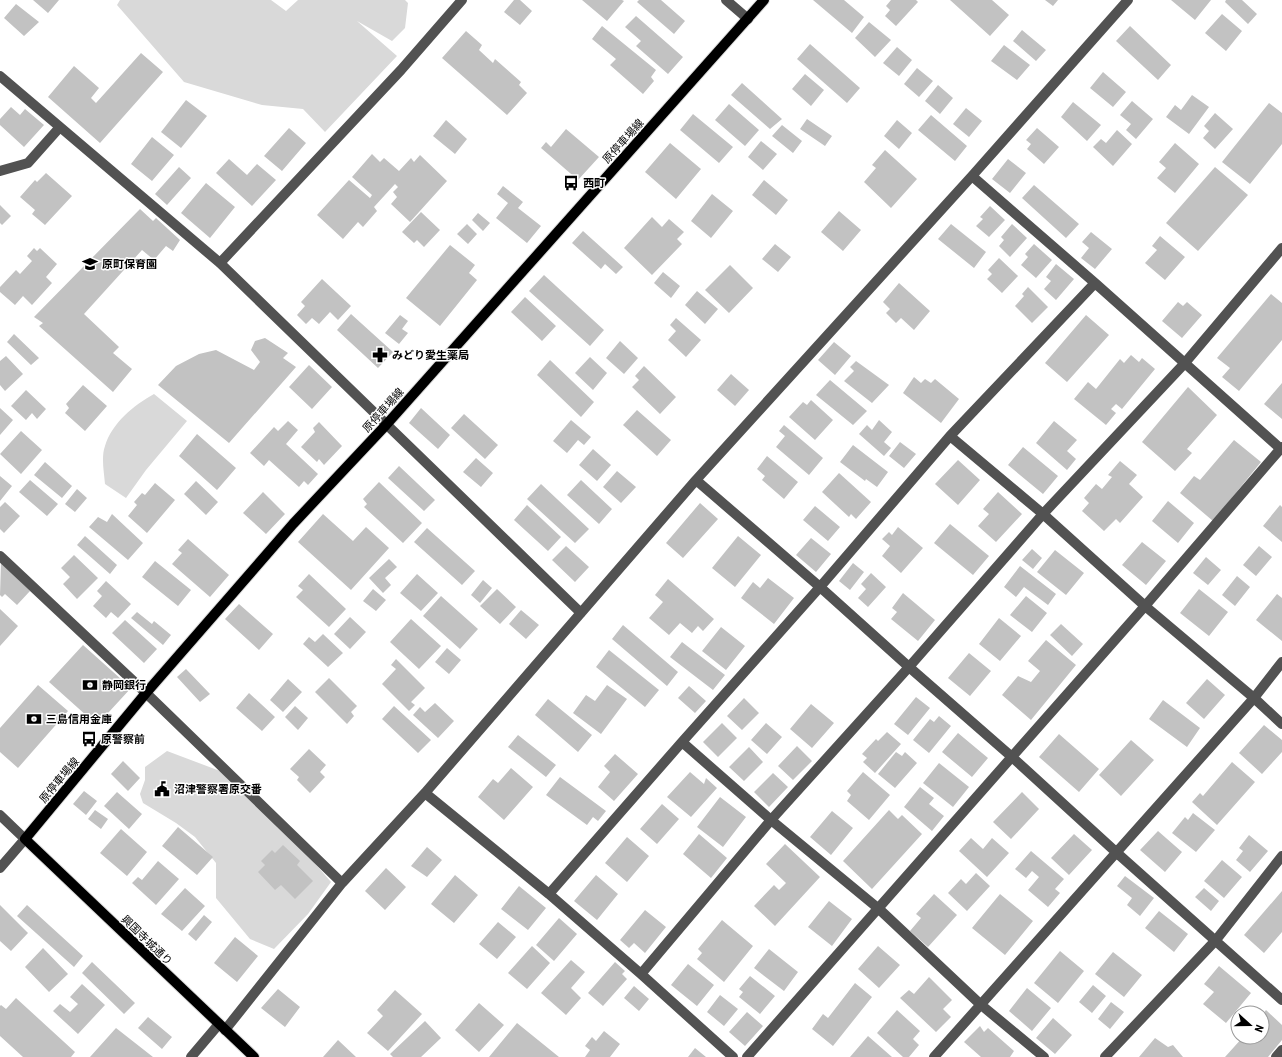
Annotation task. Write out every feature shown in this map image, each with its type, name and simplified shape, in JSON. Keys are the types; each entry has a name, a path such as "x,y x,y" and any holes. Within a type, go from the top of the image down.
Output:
{"main road":[{"name":"原停車場線","path":"25,840 146,693 293,524 386,425 764,0"},
{"name":"興国寺城通り","path":"25,840 254,1057"}],"street":[{"path":"220,263 401,70 462,0"},
{"path":"726,0 748,19"},
{"path":"191,1057 222,1027 342,883 425,793 696,480 972,176 1128,0"},
{"path":"0,76 220,263 581,613"},
{"path":"0,171 28,163 60,127"},
{"path":"748,1057 1145,606 1281,449 972,176"},
{"path":"641,974 771,820 909,667 1043,514 1184,364 1282,248"},
{"path":"549,894 820,587 950,436 1095,284"},
{"path":"950,436 1043,514 1145,606 1254,698 1282,724"},
{"path":"696,480 1012,756 1117,853 1282,1000"},
{"path":"0,556 146,693 342,883"},
{"path":"934,1057 1254,698 1282,662"},
{"path":"682,742 771,820 879,909 980,1004 1044,1057"},
{"path":"425,793 549,894 733,1057"},
{"path":"0,815 25,840 0,868"},
{"path":"1105,1057 1216,940 1282,856"},
{"path":"1276,1057 1282,1050"}],"shaded area":[{"path":"120,0 271,0 286,11 298,0 405,0 408,3 405,28 392,41 357,21 397,56 325,132 303,109 262,105 184,82 117,5"},
{"path":"154,394 187,421 146,470 126,498 105,484 103,455 105,446 118,422 132,409"},
{"path":"167,751 220,771 287,831 331,882 308,914 274,949 250,939 216,898 216,863 195,837 176,823 143,803 140,794 145,780 145,767"}],"building":[{"path":"33,0 59,0 48,13"},
{"path":"514,0 520,0 532,11 520,25 504,12"},
{"path":"582,0 622,0 624,1 607,21"},
{"path":"639,0 661,0 685,21 674,34 637,2"},
{"path":"813,0 844,0 864,17 852,33"},
{"path":"891,0 916,0 918,2 896,26 885,16 890,10 886,6"},
{"path":"950,0 992,0 1009,15 990,36"},
{"path":"1045,0 1058,0 1053,6"},
{"path":"1171,0 1211,0 1195,20"},
{"path":"1226,0 1242,0 1257,14 1248,24 1225,2"},
{"path":"16,4 39,22 24,36 4,18"},
{"path":"1222,14 1242,31 1226,51 1205,33"},
{"path":"636,16 683,57 668,74 636,46 641,41 625,27"},
{"path":"869,22 891,40 875,57 855,38"},
{"path":"602,26 656,70 651,77 654,81 643,94 610,65 616,59 592,39"},
{"path":"1130,26 1171,65 1158,80 1116,41"},
{"path":"1022,30 1046,50 1036,61 1013,41"},
{"path":"466,31 482,45 479,50 493,63 495,59 521,82 519,85 527,93 507,115 442,58"},
{"path":"810,44 860,88 847,103 797,59"},
{"path":"1004,45 1030,65 1017,80 991,61"},
{"path":"897,47 912,60 899,76 883,63"},
{"path":"141,53 163,72 100,143 48,97 74,66 99,88 91,98 96,103"},
{"path":"917,68 933,81 919,97 904,84"},
{"path":"1103,72 1126,92 1113,107 1090,88"},
{"path":"805,74 824,90 811,106 792,89"},
{"path":"742,83 782,119 770,129 731,95"},
{"path":"938,85 953,98 940,114 925,101"},
{"path":"1192,95 1209,107 1189,134 1166,117 1175,105 1181,110"},
{"path":"186,100 207,116 181,148 161,132"},
{"path":"1132,101 1153,119 1136,139 1126,130 1131,124 1120,115"},
{"path":"1073,102 1101,125 1087,141 1061,117"},
{"path":"1269,103 1282,113 1282,144 1250,184 1222,162"},
{"path":"729,104 759,130 745,146 715,120"},
{"path":"11,107 20,115 25,109 44,125 24,147 0,125 0,119"},
{"path":"966,108 982,121 969,137 953,124"},
{"path":"1215,113 1233,129 1215,149 1203,138 1209,131 1204,126"},
{"path":"693,114 733,147 719,163 680,130"},
{"path":"931,115 967,146 955,161 918,130"},
{"path":"807,119 832,136 825,146 800,129"},
{"path":"446,120 467,139 455,154 433,136"},
{"path":"897,120 912,133 899,149 884,136"},
{"path":"782,125 802,141 793,153 772,136"},
{"path":"289,128 306,143 282,171 264,156"},
{"path":"1037,128 1059,147 1044,164 1027,149 1031,144 1026,140"},
{"path":"566,129 599,157 578,180 541,148 546,142 551,147"},
{"path":"1117,130 1132,144 1113,166 1093,147 1101,139 1106,143"},
{"path":"152,137 174,155 152,181 131,164"},
{"path":"761,141 777,154 763,170 748,157"},
{"path":"670,143 701,169 676,199 645,172"},
{"path":"1175,143 1199,164 1175,193 1157,178 1166,168 1159,162"},
{"path":"885,150 917,179 891,208 864,182 876,168 872,165"},
{"path":"372,154 380,162 384,158 399,171 411,158 414,162 420,155 447,181 410,222 391,204 397,197 393,192 398,187 395,184 374,207 377,211 363,227 358,222 343,239 317,215 349,180 370,198 372,195 352,177"},
{"path":"229,159 247,175 257,164 276,180 252,206 216,173"},
{"path":"1008,159 1026,173 1010,193 992,179"},
{"path":"179,167 191,178 167,205 155,194"},
{"path":"1215,167 1248,195 1198,251 1166,223"},
{"path":"46,173 72,196 45,225 32,214 35,210 20,197 35,180 37,182"},
{"path":"764,180 788,200 776,215 752,195"},
{"path":"206,183 235,207 210,238 181,213"},
{"path":"1034,185 1079,224 1066,238 1022,198"},
{"path":"503,186 523,202 518,208 541,226 527,243 496,218 508,203 497,194"},
{"path":"712,194 733,211 711,238 691,221"},
{"path":"0,205 11,216 2,225 0,223"},
{"path":"990,206 1005,220 989,237 976,226 983,219 980,217"},
{"path":"140,209 153,221 156,218 180,240 173,251 166,246 154,260 142,250 84,314 119,347 113,353 132,369 113,392 39,326 43,323 34,317"},
{"path":"839,211 861,230 843,251 821,232"},
{"path":"421,212 440,230 424,247 417,240 414,243 402,232"},
{"path":"478,213 490,223 483,231 472,220"},
{"path":"652,217 662,227 669,219 684,232 677,239 682,244 652,275 624,248"},
{"path":"467,224 477,234 468,244 457,234"},
{"path":"951,224 986,252 974,268 938,239"},
{"path":"1012,224 1027,238 1010,257 999,246 1004,240 1001,237"},
{"path":"583,231 623,267 616,274 605,264 601,269 572,243"},
{"path":"1091,232 1112,249 1095,269 1081,258 1089,248 1082,242"},
{"path":"1160,236 1185,257 1165,280 1145,263 1157,250 1152,246"},
{"path":"775,244 791,257 778,272 762,259"},
{"path":"1034,244 1052,260 1036,278 1021,265 1028,257 1025,254"},
{"path":"450,245 475,265 469,273 477,280 440,326 406,298"},
{"path":"34,248 37,251 40,248 57,264 46,277 52,283 32,305 23,296 15,305 0,292 0,287 16,270 20,274 32,261 27,256"},
{"path":"999,258 1018,276 1002,293 987,279 992,274 988,270"},
{"path":"1056,264 1074,279 1056,300 1044,289 1051,281 1046,277"},
{"path":"730,265 753,288 729,313 705,290"},
{"path":"663,272 680,286 671,298 654,283"},
{"path":"544,275 604,330 590,346 529,291"},
{"path":"322,279 351,306 338,320 330,312 319,324 312,318 306,324 297,315 305,306 301,302"},
{"path":"899,283 930,311 914,330 901,318 896,323 886,313 890,309 883,302"},
{"path":"1028,287 1048,307 1032,323 1015,306 1024,296 1022,294"},
{"path":"697,291 718,309 705,324 685,305"},
{"path":"1271,294 1282,303 1282,340 1239,391 1222,377 1230,368 1217,358"},
{"path":"525,297 556,326 542,341 511,312"},
{"path":"1178,302 1183,306 1187,302 1202,315 1182,338 1162,321"},
{"path":"351,314 393,352 378,368 337,330"},
{"path":"400,315 408,321 402,329 408,333 399,344 385,333"},
{"path":"1086,315 1109,335 1067,382 1045,363"},
{"path":"676,318 701,340 686,357 668,340 676,331 670,325"},
{"path":"14,334 39,358 31,365 7,342"},
{"path":"265,338 288,353 283,358 296,367 229,443 158,385 176,366 199,354 216,350 254,370 260,362 251,350 255,341"},
{"path":"620,341 638,358 624,374 606,358"},
{"path":"834,342 851,356 835,375 818,360"},
{"path":"1131,355 1139,362 1142,358 1155,369 1122,409 1116,404 1111,409 1116,413 1106,425 1074,399 1088,382 1096,389 1120,359 1124,363"},
{"path":"6,356 23,374 5,391 0,385 0,361"},
{"path":"590,357 607,373 593,390 575,373"},
{"path":"550,360 594,402 581,417 537,375"},
{"path":"856,361 889,385 872,403 844,381 854,371 850,367"},
{"path":"309,365 332,387 312,409 289,387"},
{"path":"644,366 676,397 660,414 632,387 639,380 635,376"},
{"path":"731,374 749,390 735,406 717,390"},
{"path":"914,377 921,383 925,379 931,383 935,379 959,399 941,423 903,393"},
{"path":"830,380 867,411 853,425 816,395"},
{"path":"1282,383 1282,419 1264,404"},
{"path":"83,385 107,406 85,431 65,413 69,408 66,404"},
{"path":"1188,387 1217,415 1187,449 1192,453 1175,471 1142,442"},
{"path":"26,390 46,409 37,419 32,413 26,420 11,406"},
{"path":"811,400 833,420 815,440 789,417 803,402 807,405"},
{"path":"0,408 13,420 0,435"},
{"path":"421,408 450,435 438,449 409,423"},
{"path":"637,410 671,440 657,456 623,425"},
{"path":"464,414 498,445 485,459 451,428"},
{"path":"571,420 591,437 584,445 578,440 567,453 553,441"},
{"path":"879,420 892,432 884,442 891,448 884,456 859,434 867,425 872,430"},
{"path":"288,421 298,430 286,444 318,474 308,485 304,481 299,487 269,460 264,466 250,453 274,427 278,431"},
{"path":"1054,421 1077,440 1067,451 1076,459 1067,470 1036,443"},
{"path":"319,422 342,446 324,465 319,459 317,462 301,447 315,432 313,428"},
{"path":"784,425 823,458 809,475 776,447 785,436 779,431"},
{"path":"21,431 42,450 21,474 0,454"},
{"path":"197,434 236,468 217,490 179,456"},
{"path":"1234,440 1261,462 1213,521 1180,493 1194,476 1200,480"},
{"path":"900,442 916,454 904,468 889,456"},
{"path":"853,445 888,472 877,487 866,479 865,481 840,462"},
{"path":"1023,447 1058,476 1043,494 1008,465"},
{"path":"593,449 611,465 597,481 579,465"},
{"path":"767,456 798,482 784,499 762,480 765,476 757,469"},
{"path":"476,458 493,473 481,487 463,472"},
{"path":"958,460 980,480 958,505 935,484"},
{"path":"1120,461 1137,475 1129,484 1143,497 1120,523 1116,519 1104,531 1082,511 1089,503 1084,498 1096,484 1102,489 1112,477 1108,475"},
{"path":"45,462 72,486 62,498 34,475"},
{"path":"399,466 435,500 424,511 388,478"},
{"path":"617,471 636,487 621,503 603,487"},
{"path":"839,473 871,502 856,519 851,514 849,517 822,492"},
{"path":"0,476 12,486 0,501"},
{"path":"30,480 58,504 47,516 19,492"},
{"path":"581,480 612,509 599,524 567,495"},
{"path":"196,481 218,502 206,515 184,494"},
{"path":"379,482 422,523 403,543 364,507 367,504 363,499"},
{"path":"155,483 175,500 147,533 128,516 137,505 134,502 142,493 145,495"},
{"path":"541,484 589,529 575,543 527,499"},
{"path":"77,489 87,498 75,512 65,504"},
{"path":"263,492 285,514 266,534 243,513"},
{"path":"998,492 1022,514 996,542 978,526 989,514 983,509"},
{"path":"1168,501 1194,523 1178,543 1152,521"},
{"path":"5,502 20,516 4,533 0,529 0,507"},
{"path":"700,503 718,519 683,558 666,543"},
{"path":"527,505 561,537 548,551 514,520"},
{"path":"1280,505 1282,507 1282,542 1263,526"},
{"path":"815,506 840,527 828,541 803,520"},
{"path":"112,514 143,543 128,560 89,527 98,517 107,522"},
{"path":"323,514 353,541 366,527 389,548 351,590 298,542"},
{"path":"950,524 989,556 973,575 934,543"},
{"path":"898,527 923,548 901,573 882,556 890,546 882,539 889,532 892,535"},
{"path":"427,528 475,571 462,585 414,542"},
{"path":"85,536 117,565 110,574 77,545"},
{"path":"738,536 761,555 735,587 712,568"},
{"path":"811,538 831,554 816,572 796,555"},
{"path":"188,539 229,575 210,597 172,564 182,553 178,550"},
{"path":"1142,542 1166,561 1146,585 1122,565"},
{"path":"566,546 589,567 575,582 552,560"},
{"path":"1259,546 1272,557 1256,576 1243,565"},
{"path":"1032,549 1042,558 1033,569 1022,560"},
{"path":"1055,550 1084,573 1066,595 1037,572"},
{"path":"74,555 98,578 77,599 63,584 70,577 61,568"},
{"path":"1206,557 1221,570 1208,585 1193,573"},
{"path":"389,559 397,567 385,578 391,585 383,593 369,578"},
{"path":"155,561 191,590 178,606 142,577"},
{"path":"1,563 30,591 17,605 5,594 2,597 0,595"},
{"path":"853,563 864,572 850,590 839,581"},
{"path":"1020,566 1056,594 1048,605 1024,587 1016,597 1004,587"},
{"path":"871,573 886,587 868,607 858,598 866,589 861,584"},
{"path":"309,574 346,609 329,627 296,597 303,590 298,586"},
{"path":"417,574 438,593 421,611 400,593"},
{"path":"1237,576 1250,587 1235,606 1222,595"},
{"path":"768,578 794,598 774,624 741,598 753,582 760,588"},
{"path":"668,579 714,619 703,631 698,626 692,633 680,623 669,635 649,618 663,602 655,595"},
{"path":"483,580 492,588 480,603 471,595"},
{"path":"106,581 131,604 118,618 111,612 106,618 93,606 102,596 97,591"},
{"path":"373,589 386,600 376,611 363,601"},
{"path":"497,589 516,607 500,624 480,606"},
{"path":"1199,589 1228,612 1209,636 1180,613"},
{"path":"903,593 935,620 918,641 891,619 897,612 892,608"},
{"path":"1277,594 1282,598 1282,641 1256,620"},
{"path":"441,596 478,629 460,649 423,616"},
{"path":"1026,596 1047,613 1032,632 1010,615"},
{"path":"239,604 273,634 259,650 225,619"},
{"path":"0,609 18,626 0,646"},
{"path":"521,610 539,625 526,639 509,624"},
{"path":"137,612 152,624 154,621 171,635 163,645 131,618"},
{"path":"350,617 366,632 350,649 334,634"},
{"path":"999,618 1021,636 1000,661 979,644"},
{"path":"411,619 441,646 419,669 390,642"},
{"path":"125,620 157,649 144,663 112,633"},
{"path":"1061,624 1083,644 1072,656 1050,635"},
{"path":"623,625 678,672 667,686 612,639"},
{"path":"721,627 745,646 726,670 702,651"},
{"path":"323,634 343,653 328,667 303,644 309,637 315,642"},
{"path":"1046,640 1076,665 1031,720 1002,695 1018,676 1031,682 1040,671 1028,661"},
{"path":"682,642 725,675 713,690 670,657"},
{"name":"静岡銀行","path":"83,645 131,688 97,725 49,682"},
{"path":"447,648 461,660 449,674 435,662"},
{"path":"609,650 659,690 645,707 596,667"},
{"path":"969,653 991,671 970,696 948,678"},
{"path":"396,659 425,688 411,702 415,705 409,711 382,684 396,669 391,665"},
{"path":"186,669 210,694 200,702 177,677"},
{"path":"329,678 357,706 351,712 354,716 347,724 315,692"},
{"path":"288,679 302,692 283,712 270,700"},
{"path":"1207,679 1225,695 1204,719 1186,703"},
{"name":"三島信用金庫","path":"38,685 68,711 18,768 0,752 0,728"},
{"path":"607,685 627,699 601,734 573,713 586,695 595,701"},
{"path":"689,686 706,701 695,713 678,698"},
{"path":"249,693 275,717 262,731 236,708"},
{"path":"916,697 930,708 908,735 894,724"},
{"path":"744,698 759,713 742,730 727,716"},
{"path":"548,699 592,735 578,752 535,715"},
{"path":"1163,700 1200,728 1187,747 1149,719"},
{"path":"435,703 454,721 438,738 413,715 420,707 425,712"},
{"path":"811,704 834,723 812,748 790,729"},
{"path":"295,706 308,718 298,730 285,717"},
{"path":"394,706 431,740 418,753 382,719"},
{"path":"939,716 951,726 929,753 913,740 930,719 934,722"},
{"path":"722,723 737,738 718,757 703,742"},
{"path":"766,723 782,737 767,754 751,740"},
{"path":"1264,725 1282,740 1282,752 1262,774 1239,753"},
{"path":"887,732 901,744 875,773 863,762 867,758 862,754 876,739 878,741"},
{"path":"958,733 988,758 972,777 942,752"},
{"path":"1059,734 1099,769 1079,792 1039,757"},
{"path":"518,735 556,765 546,777 508,747"},
{"path":"1131,740 1154,760 1121,796 1099,775"},
{"path":"797,746 812,761 793,780 778,766"},
{"path":"749,747 763,762 744,781 729,767"},
{"path":"309,749 326,765 320,772 325,777 310,793 297,780 299,777 290,769"},
{"path":"896,752 902,756 905,752 917,763 895,788 878,774"},
{"path":"615,754 638,774 614,801 598,787 610,772 604,766"},
{"path":"123,761 140,778 128,791 111,774"},
{"path":"1232,762 1255,782 1217,825 1192,802 1200,793 1203,796"},
{"path":"939,763 969,787 953,807 923,783"},
{"path":"511,768 533,787 504,820 478,797 493,779 498,783"},
{"path":"690,772 704,784 706,778 717,788 691,817 667,797"},
{"path":"863,772 890,795 869,820 847,801 851,795 847,791"},
{"path":"773,773 788,787 769,807 754,792"},
{"path":"560,777 606,811 598,821 593,817 587,825 546,795"},
{"path":"920,787 934,798 929,804 944,816 932,831 904,807"},
{"path":"84,791 97,801 86,815 73,804"},
{"path":"117,792 142,814 129,829 104,806"},
{"path":"1022,792 1039,809 1011,839 993,822"},
{"path":"720,797 746,817 723,847 697,827"},
{"path":"662,804 679,819 657,844 640,829"},
{"path":"95,810 108,819 101,829 88,819"},
{"path":"889,810 898,819 902,815 922,834 872,889 843,861"},
{"path":"832,811 853,828 831,855 810,837"},
{"path":"1193,813 1215,830 1196,852 1172,833 1185,817 1188,820"},
{"path":"178,827 213,857 197,875 162,846"},
{"path":"121,829 147,852 127,876 100,853"},
{"path":"1158,831 1182,852 1165,872 1140,850"},
{"path":"699,834 727,858 711,878 683,854"},
{"path":"1074,834 1092,850 1069,875 1051,858"},
{"path":"1249,835 1268,851 1250,872 1236,860 1243,851 1239,848"},
{"path":"627,837 649,856 627,882 605,863"},
{"path":"971,838 983,849 992,838 1009,853 987,877 959,851"},
{"path":"785,844 820,877 775,926 754,906 774,885 779,890 786,883 766,864"},
{"path":"283,845 300,861 297,865 313,881 295,899 281,885 275,890 258,872 265,865 261,861 272,850 275,853"},
{"path":"427,847 442,860 427,877 411,866"},
{"path":"1031,851 1064,879 1055,889 1060,893 1048,907 1028,890 1039,877 1032,871 1026,878 1015,869"},
{"path":"1222,860 1242,877 1224,898 1204,881"},
{"path":"158,861 179,879 156,905 132,883 138,877 142,880"},
{"path":"386,868 406,887 385,910 365,891"},
{"path":"976,873 990,886 967,911 948,893 961,879 966,884"},
{"path":"455,875 478,895 454,923 431,904"},
{"path":"596,875 618,894 597,920 574,901"},
{"path":"1125,876 1154,898 1140,916 1127,905 1132,898 1117,886"},
{"path":"519,886 546,908 528,930 501,909"},
{"path":"185,888 205,906 182,931 161,914"},
{"path":"1204,888 1219,901 1211,911 1195,897"},
{"path":"1282,891 1282,932 1264,953 1244,935"},
{"path":"934,894 957,915 928,947 910,931 921,918 916,914"},
{"path":"1000,894 1033,921 1005,955 972,928"},
{"path":"829,901 852,919 832,946 808,927"},
{"path":"0,905 28,933 11,951 0,941"},
{"path":"27,905 83,956 74,967 17,916"},
{"path":"645,910 666,927 645,953 634,943 629,948 620,940"},
{"path":"1159,911 1188,934 1174,952 1145,928"},
{"path":"204,915 212,922 196,941 188,934"},
{"path":"559,918 577,934 554,961 536,945"},
{"path":"722,920 753,946 724,982 697,959 702,953 698,949"},
{"path":"498,922 516,937 497,959 479,944"},
{"path":"235,937 258,956 237,982 214,963"},
{"path":"532,946 550,963 527,989 508,973"},
{"path":"878,946 900,965 879,988 858,969"},
{"path":"43,948 68,974 49,992 25,967"},
{"path":"769,949 798,972 784,991 754,968"},
{"path":"1060,951 1084,971 1058,1003 1034,983"},
{"path":"1113,952 1142,975 1124,997 1095,974"},
{"path":"571,960 585,972 571,988 581,998 566,1015 541,993"},
{"path":"92,962 135,1003 124,1014 82,973"},
{"path":"615,962 625,971 622,974 627,979 603,1006 588,993"},
{"path":"688,964 714,985 697,1006 671,985"},
{"path":"1219,966 1251,993 1241,1005 1230,1005 1230,1018 1226,1023 1203,1004 1214,992 1204,984"},
{"path":"750,976 775,996 760,1014 739,997 743,992 739,989"},
{"path":"929,977 952,1000 943,1009 951,1017 936,1032 900,998 909,990 914,994"},
{"path":"855,983 872,997 833,1046 812,1029 823,1014 828,1018"},
{"path":"82,984 105,1005 78,1034 53,1011 60,1004 70,1012 78,1004 70,997"},
{"path":"1093,985 1106,996 1092,1013 1079,1002"},
{"path":"634,986 649,999 639,1011 624,998"},
{"path":"1027,988 1051,1008 1032,1031 1009,1011"},
{"path":"278,989 300,1007 285,1027 261,1008"},
{"path":"395,990 422,1014 388,1051 367,1033 383,1016 377,1010"},
{"path":"720,995 738,1009 724,1026 707,1012"},
{"path":"16,998 75,1052 71,1057 23,1057 0,1036 0,1006 1,1005 6,1009"},
{"path":"1111,1002 1124,1012 1110,1029 1098,1019"},
{"path":"479,1003 504,1025 479,1052 455,1030"},
{"path":"897,1010 920,1031 913,1039 919,1045 909,1057 903,1057 877,1033"},
{"path":"747,1012 763,1026 745,1046 729,1032"},
{"path":"1270,1014 1282,1025 1282,1040 1268,1057 1225,1057 1236,1045 1270,1045"},
{"path":"148,1017 172,1037 162,1049 138,1028"},
{"path":"1053,1018 1072,1035 1055,1054 1036,1038"},
{"path":"425,1021 441,1038 421,1057 393,1057 390,1054"},
{"path":"517,1023 559,1057 489,1057"},
{"path":"980,1026 984,1032 988,1028 1014,1051 1010,1057 981,1057 964,1042"},
{"path":"116,1028 153,1057 90,1057"},
{"path":"604,1031 620,1044 610,1057 585,1057 590,1050 585,1046 592,1037 596,1041"},
{"path":"868,1036 892,1057 850,1057"},
{"path":"1155,1038 1168,1047 1173,1045 1183,1057 1139,1057"},
{"path":"338,1040 356,1057 323,1057"},
{"path":"695,1048 706,1057 688,1057"}],"place":[{"name":"西町","path":"571,183"},
{"name":"原町保育園","path":"90,264"},
{"name":"みどり愛生薬局","path":"380,355"},
{"name":"静岡銀行","path":"90,685"},
{"name":"三島信用金庫","path":"34,719"},
{"name":"原警察前","path":"89,739"},
{"name":"沼津警察署原交番","path":"162,789"}]}
